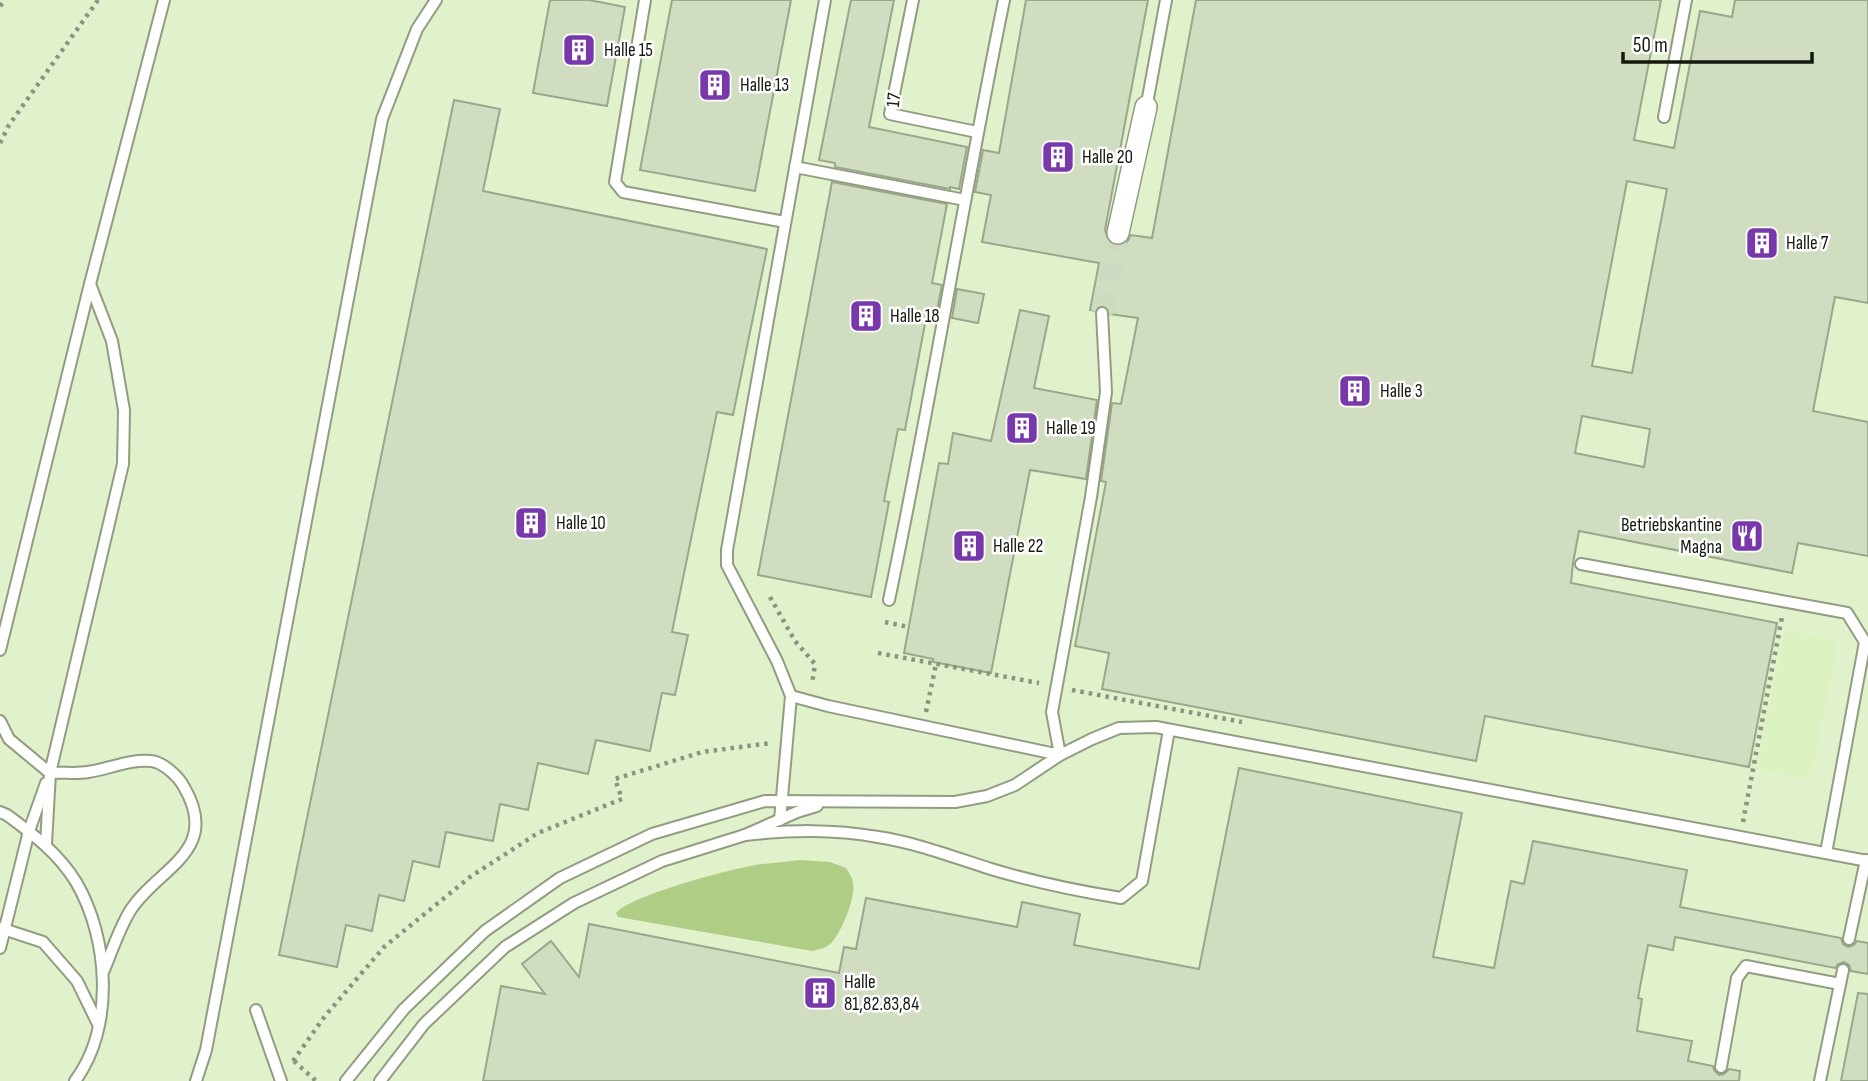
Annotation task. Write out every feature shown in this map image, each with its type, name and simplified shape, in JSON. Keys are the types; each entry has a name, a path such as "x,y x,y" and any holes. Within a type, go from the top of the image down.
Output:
{"street":[{"path":"1118,233 1147,103"}],"lane":[{"path":"0,650 90,284 164,0"},
{"path":"196,1081 206,1051 382,119 417,29 436,0"},
{"path":"645,0 615,182 623,192 785,222"},
{"path":"779,820 791,696 777,661 727,565 727,550 825,0"},
{"name":"17","path":"913,0 890,114 977,132"},
{"path":"890,600 1004,0"},
{"path":"1147,103 1166,0"},
{"path":"1664,117 1686,0"},
{"path":"795,167 965,200"},
{"path":"0,948 2,928 29,831 50,773 123,464 124,410 112,341 90,284"},
{"path":"1060,755 1052,712 1091,496 1106,392 1102,313"},
{"path":"1581,564 1847,613 1865,642 1826,853"},
{"path":"791,696 1060,755"},
{"path":"0,721 9,739 50,773 88,772 125,762 155,761 180,779 193,803 195,833 182,860 130,911 104,970"},
{"path":"346,1081 404,1009 485,931 560,878 652,834 765,801 955,802 987,796 1015,785 1060,755 1119,728 1156,727 1867,861 1849,939"},
{"path":"745,835 796,830 878,836 943,852 1062,889 1121,898 1142,881 1170,730"},
{"path":"46,844 50,773"},
{"path":"380,1081 424,1024 505,947 574,903 662,861 745,835 797,812 830,803"},
{"path":"0,812 46,844 76,881 96,924 104,970 99,1027 84,1076 75,1081"},
{"path":"2,928 43,942 78,981 99,1027"},
{"path":"1721,1067 1737,978 1746,966 1840,984"},
{"path":"1820,1081 1843,970"},
{"path":"256,1010 281,1081"}],"path":[{"path":"0,6 5,0"},
{"path":"0,143 9,125 97,0"},
{"path":"1741,836 1785,603"},
{"path":"885,622 909,627"},
{"path":"878,653 1138,703"},
{"path":"924,726 936,664"},
{"path":"293,1060 325,1016 384,947 470,877 538,833 622,799 615,779 702,752 787,742"}],"shaded area":[{"path":"0,0 1868,0 1868,1081 0,1081"},
{"path":"1785,630 1838,641 1810,780 1757,769"},
{"path":"799,860 830,862 846,868 853,881 852,897 844,922 832,942 821,949 812,951 618,917 616,913 641,898 707,877 761,864"}],"building":[{"name":"Halle 15","path":"550,0 589,0 625,7 607,106 533,93"},
{"name":"Halle 13","path":"672,0 791,0 755,191 640,170"},
{"path":"851,0 894,0 869,127 967,147 959,189 835,167 835,163 819,160"},
{"name":"Halle 3","path":"1026,0 1148,0 1105,230 1109,242 1116,246 1127,242 1131,235 1152,238 1196,0 1661,0 1634,140 1674,148 1700,11 1732,17 1735,0 1868,0 1868,303 1835,297 1813,411 1868,422 1868,556 1798,543 1792,573 1579,531 1573,563 1571,583 1777,623 1749,767 1485,716 1476,761 1102,689 1109,653 1075,646 1106,482 1101,481 1112,403 1121,404 1138,318 1110,314 1108,308 1102,305 1095,311 1090,310 1099,263 982,242 991,195 975,192 983,150 999,153","holes":["1627,181 1667,189 1632,373 1592,366","1582,416 1650,429 1644,467 1575,453"]},
{"name":"Halle 10","path":"454,100 500,109 483,191 767,249 733,415 717,412 672,632 688,635 675,695 662,693 650,751 596,740 588,774 538,763 528,810 500,804 493,841 446,832 439,867 413,861 404,901 379,895 372,931 346,925 337,967 279,955"},
{"name":"Halle 18","path":"832,182 947,204 932,283 942,285 936,315 927,313 905,430 898,429 884,501 889,502 871,597 758,575"},
{"path":"957,289 984,294 978,323 952,318"},
{"path":"1020,310 1049,316 1034,388 1097,400 1086,479 1030,470 991,673 933,662 933,659 904,653 939,463 948,464 953,433 991,441"},
{"path":"1239,768 1462,813 1433,957 1494,968 1511,881 1524,884 1533,841 1687,870 1680,907 1841,938 1843,944 1848,947 1857,941 1868,943 1868,974 1851,971 1849,965 1844,962 1835,968 1675,937 1673,950 1648,945 1638,998 1642,999 1637,1031 1692,1041 1688,1061 1713,1066 1719,1075 1729,1069 1740,1071 1739,1081 483,1081 501,986 545,994 522,964 551,941 579,977 589,924 839,973 844,947 856,949 866,898 1017,927 1022,902 1080,914 1074,945 1199,969"},
{"path":"1858,993 1868,994 1868,1081 1841,1081"}],"tunnel":[{"path":"1102,313 1118,233"}],"place":[{"name":"Halle 15","path":"579,50"},
{"name":"Halle 13","path":"715,85"},
{"name":"Halle 20","path":"1058,157"},
{"name":"Halle 7","path":"1762,243"},
{"name":"Halle 18","path":"866,316"},
{"name":"Halle 3","path":"1355,391"},
{"name":"Halle 19","path":"1022,428"},
{"name":"Halle 10","path":"531,523"},
{"name":"Betriebskantine Magna","path":"1747,536"},
{"name":"Halle 22","path":"969,546"},
{"name":"Halle 81,82.83,84","path":"820,993"}]}
